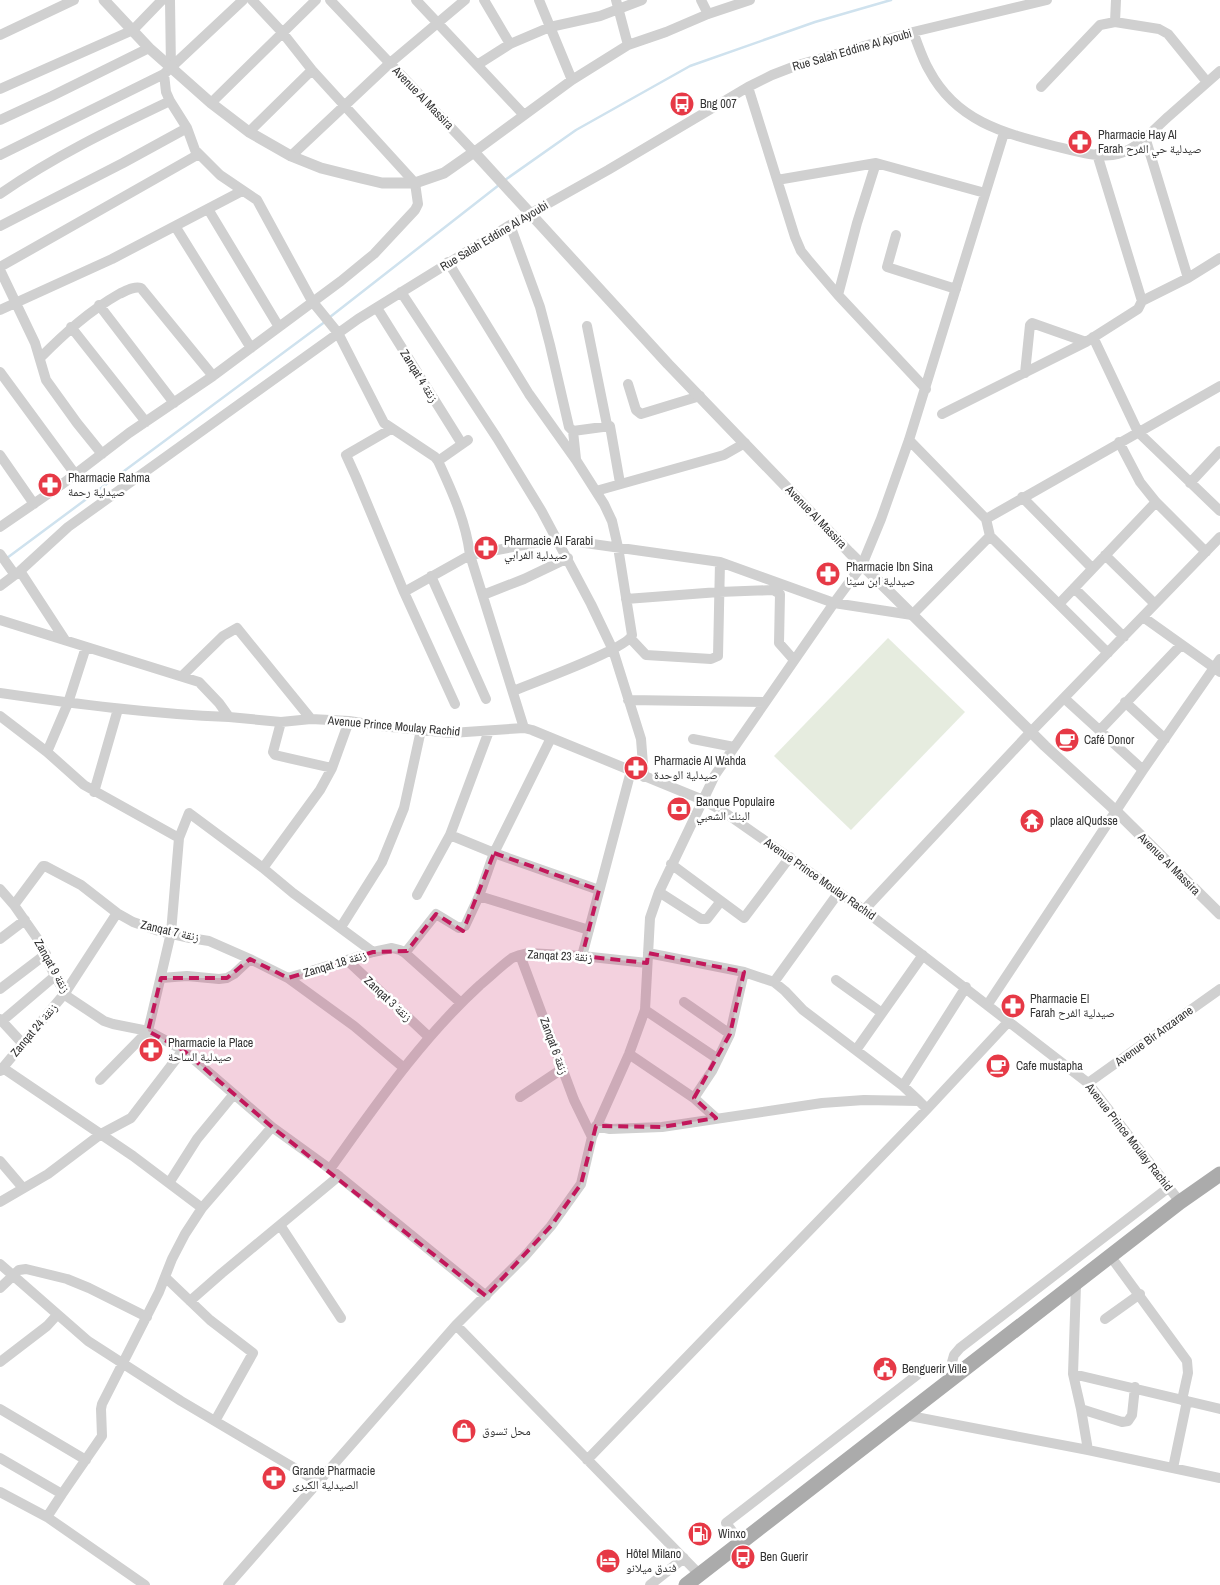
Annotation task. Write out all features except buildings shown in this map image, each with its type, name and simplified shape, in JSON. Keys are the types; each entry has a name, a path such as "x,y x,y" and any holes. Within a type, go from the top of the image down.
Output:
{"main road":[{"path":"686,1585 1076,1285 1180,1202 1220,1174"}],"street":[{"path":"0,35 74,0"},
{"path":"104,0 168,71 248,132 291,156 321,168 382,183 415,184 444,173 523,114 572,80 628,45 750,0"},
{"path":"0,89 133,30 162,0"},
{"path":"170,0 166,92 170,101 187,128 195,150 220,176 256,200 261,207 272,231 314,304 335,330 384,423 435,457 438,461 459,512 468,540 470,555 524,728"},
{"path":"0,155 168,71 243,0"},
{"path":"0,527 279,327 314,304 374,254 415,210 418,204 415,184 312,70 282,32 252,0"},
{"path":"211,103 316,0"},
{"name":"Avenue Al Massira","path":"330,0 516,196 700,396 862,565 1031,732 1116,811 1220,914"},
{"path":"416,0 523,114"},
{"path":"291,156 390,63 465,0"},
{"path":"484,0 510,44"},
{"path":"539,0 572,80"},
{"path":"476,65 510,44 550,28 600,16 617,5 642,0"},
{"path":"701,0 708,14"},
{"name":"Rue Salah Eddine Al Ayoubi","path":"0,586 68,527 335,330 377,308 510,225 608,170 748,87 798,65 913,32 1047,0"},
{"path":"1115,22 1116,0"},
{"path":"617,5 628,45"},
{"path":"1041,87 1100,25 1115,22 1158,29 1168,34 1207,82"},
{"path":"913,32 929,71 945,93 961,110 1004,133 1064,149 1109,156 1119,154 1145,137 1220,70"},
{"path":"0,120 149,48"},
{"path":"248,132 312,70"},
{"path":"748,87 776,180 801,251 838,295 926,389"},
{"path":"0,194 46,164 102,133 170,101"},
{"path":"0,226 187,128"},
{"path":"228,1585 456,1325 552,1226 581,1184 596,1126 629,1054 645,1010 650,918 659,892 715,775 862,565 881,519 926,389 1004,133"},
{"path":"1145,137 1188,278"},
{"path":"102,454 46,380 40,358 0,269 199,154"},
{"path":"1097,154 1142,301"},
{"path":"776,180 876,163 985,193"},
{"path":"838,295 857,223 876,163"},
{"path":"0,310 86,271 242,191"},
{"path":"208,210 279,327"},
{"path":"510,225 540,307 569,427 573,431 576,460"},
{"path":"175,226 251,348"},
{"path":"896,236 887,267 956,289"},
{"path":"942,414 1089,339 1138,309 1142,301 1188,278 1220,258"},
{"path":"448,262 529,394 596,491 612,522 618,547 631,638 646,655 711,659 718,656 720,562"},
{"path":"40,358 71,327 99,305 127,290 138,287 141,288 213,376"},
{"path":"401,292 497,438 568,558 613,650 640,739 644,777"},
{"path":"99,305 174,403"},
{"name":"Zanqat 4 زنقة","path":"377,308 465,442 438,461"},
{"path":"1025,373 1030,325 1032,323 1089,339 1138,432 1220,511"},
{"path":"587,326 607,425 610,427 620,483"},
{"path":"71,327 146,422"},
{"path":"0,372 75,474"},
{"path":"628,384 636,410 641,414 700,396"},
{"path":"986,519 1220,386"},
{"path":"573,431 607,425"},
{"path":"391,429 346,455 404,592 455,704"},
{"path":"909,440 986,519 990,536 1108,653"},
{"path":"1119,442 1140,482 1156,502 1206,552"},
{"path":"596,491 724,455 745,443"},
{"path":"0,455 34,504"},
{"path":"1190,483 1219,455"},
{"path":"1022,497 1092,568"},
{"path":"1059,604 1156,502"},
{"path":"404,592 470,555 557,539 720,562 834,603 912,615 990,536"},
{"path":"864,910 1031,732 1206,552 1218,542"},
{"path":"0,554 17,573 65,640"},
{"path":"1105,555 1155,604"},
{"path":"483,595 524,579 568,558"},
{"path":"431,576 486,699"},
{"path":"1074,588 1124,637"},
{"path":"626,599 773,590 780,594 779,643 794,660"},
{"path":"988,1004 1143,770 1218,666 1181,645 1143,617"},
{"path":"0,620 199,682 219,703 229,717"},
{"path":"182,676 223,636 237,628 311,719"},
{"path":"512,691 613,650 631,638"},
{"path":"1100,730 1181,645"},
{"path":"47,752 68,703 86,647"},
{"name":"Avenue Prince Moulay Rachid","path":"0,693 176,715 229,717 281,722 311,719 349,721 451,733 524,728 703,800 790,857 864,910 1009,1020 1088,1083 1180,1202"},
{"path":"1064,698 1143,770"},
{"path":"628,700 765,702"},
{"path":"1125,702 1165,739"},
{"path":"94,792 118,709"},
{"path":"0,716 47,752 84,786 180,838"},
{"path":"263,868 320,790 332,768 349,721"},
{"path":"281,722 273,752 276,755 332,768"},
{"path":"341,927 382,862 404,808 421,730"},
{"path":"417,895 450,835 489,731"},
{"path":"461,1003 406,953 436,914 459,928 466,926 494,853 551,738"},
{"path":"693,739 734,747"},
{"path":"582,956 631,771"},
{"path":"100,1080 148,1031 171,933 180,838 189,813 374,952"},
{"path":"450,835 494,853 599,890"},
{"path":"671,864 743,918 790,857"},
{"name":"Zanqat 7 زنقة","path":"14,905 44,866 81,885 117,913 147,928 209,941 250,959"},
{"name":"Zanqat 9 زنقة","path":"0,889 26,920 46,954 55,976 65,993 73,1001 104,1021 148,1031 183,1050 272,1127 339,1176 486,1296"},
{"path":"659,892 701,919 707,919 721,901"},
{"path":"839,892 774,982 786,991 803,1010 903,1086 927,1109"},
{"path":"479,896 589,930"},
{"name":"Zanqat 24 زنقة","path":"1,1069 65,993 117,913"},
{"path":"0,938 26,920"},
{"name":"Zanqat 18 زنقة","path":"250,959 288,978 392,948 406,953"},
{"path":"0,989 46,954"},
{"name":"Zanqat 23 زنقة","path":"330,1170 404,1068 429,1037 461,1003 504,964 520,954 648,958 744,972 774,982"},
{"name":"Zanqat 6 زنقة","path":"520,954 574,1100 592,1137"},
{"path":"856,1050 923,954"},
{"path":"161,978 178,976 227,978 250,959"},
{"name":"Zanqat 3 زنقة","path":"348,961 429,1037"},
{"path":"694,1098 718,1059 730,1034 744,972"},
{"path":"23,1044 1,1020 55,976"},
{"path":"288,978 354,1026 404,1068"},
{"path":"836,980 882,1013"},
{"path":"903,1086 966,987"},
{"name":"Avenue Bir Anzarane","path":"1088,1083 1220,989"},
{"path":"684,1002 730,1034"},
{"path":"645,1010 718,1059"},
{"path":"587,1460 927,1109 1009,1020"},
{"path":"0,1202 48,1174 101,1134 131,1118 183,1050"},
{"path":"629,1054 694,1098 716,1118"},
{"path":"1,1069 101,1134 202,1208"},
{"path":"520,1098 562,1069"},
{"path":"169,1183 197,1138 234,1094"},
{"path":"596,1126 610,1129 662,1127 822,1103 864,1100 919,1101"},
{"path":"47,1517 102,1436 100,1409 124,1364 172,1258 185,1234 202,1208 272,1127"},
{"path":"0,1161 23,1188"},
{"path":"190,1302 222,1272 339,1176"},
{"path":"960,1374 952,1362 954,1355 960,1348 1168,1188"},
{"path":"280,1225 341,1318"},
{"path":"1111,1257 1140,1294 1187,1361 1188,1373 1173,1468"},
{"path":"0,1264 88,1340 215,1421 318,1482"},
{"path":"0,1288 22,1269 67,1279 147,1316"},
{"path":"165,1277 210,1320 253,1354 215,1421"},
{"path":"1076,1285 1073,1374 1088,1450"},
{"path":"1105,1319 1140,1294"},
{"path":"0,1362 47,1326 57,1315"},
{"path":"456,1325 700,1575"},
{"path":"1073,1374 1220,1409"},
{"path":"741,1542 726,1523 917,1375"},
{"path":"1081,1409 1122,1422 1128,1421 1132,1415 1135,1388"},
{"path":"0,1409 86,1460"},
{"path":"905,1416 1088,1450 1220,1478"},
{"path":"0,1458 62,1494"},
{"path":"0,1492 47,1517 145,1585"},
{"path":"650,1585 684,1558"}],"highlighted area":[{"path":"494,853 599,890 582,956 647,963 648,953 744,972 730,1034 694,1098 716,1118 662,1127 596,1126 581,1184 551,1226 486,1296 272,1127 183,1050 148,1031 161,978 227,978 250,959 288,978 373,952 407,951 436,914 463,931"}],"shaded area":[{"path":"888,638 965,712 851,830 774,756"}],"waterway":[{"path":"505,180 576,130 690,66 815,22 891,0"},
{"path":"330,317 499,185"},
{"path":"7,558 326,321"}],"place":[{"name":"Bng 007","path":"682,104"},
{"name":"Pharmacie Hay Al Farah صيدلية حي الفرح","path":"1080,142"},
{"name":"Pharmacie Rahma صيدلية رحمة","path":"50,485"},
{"name":"Pharmacie Al Farabi صيدلية الفرابي","path":"486,548"},
{"name":"Pharmacie Ibn Sina صيدلية ابن سينا","path":"828,574"},
{"name":"Café Donor","path":"1067,740"},
{"name":"Pharmacie Al Wahda صيدلية الوحدة","path":"636,768"},
{"name":"Banque Populaire البنك الشعبي","path":"679,809"},
{"name":"place alQudsse","path":"1032,821"},
{"name":"Pharmacie El Farah صيدلية الفرح","path":"1013,1006"},
{"name":"Pharmacie la Place صيدلية الساحة","path":"151,1050"},
{"name":"Cafe mustapha","path":"998,1066"},
{"name":"Benguerir Ville","path":"885,1369"},
{"name":"محل تسوق","path":"464,1431"},
{"name":"Grande Pharmacie الصيدلية الكبرى","path":"274,1478"},
{"name":"Winxo","path":"700,1534"},
{"name":"Ben Guerir","path":"743,1557"},
{"name":"Hôtel Milano فندق ميلانو","path":"608,1561"}]}
